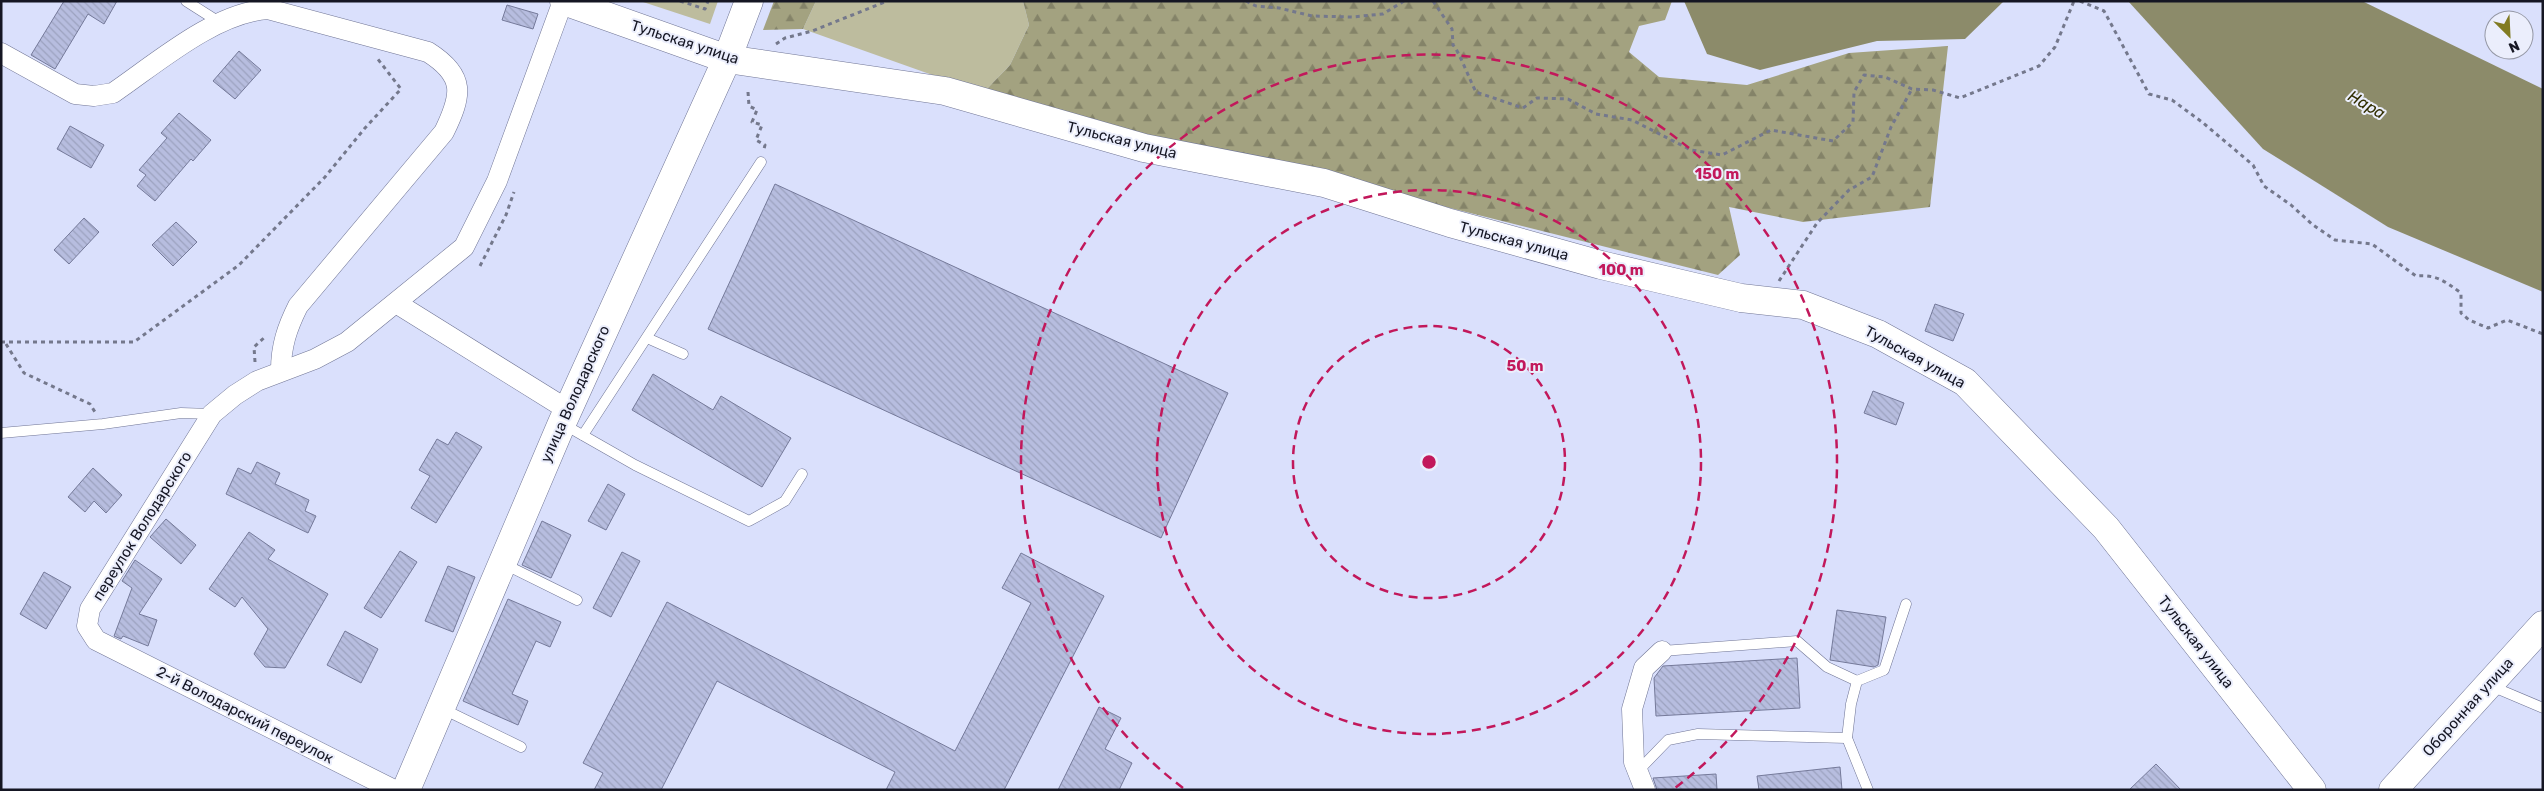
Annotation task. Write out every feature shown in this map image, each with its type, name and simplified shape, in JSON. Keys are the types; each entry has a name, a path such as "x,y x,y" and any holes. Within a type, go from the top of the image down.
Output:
{"street":[{"name":"Тульская улица","path":"564,1 727,59 945,91 1144,148 1324,183 1450,223 1601,265 1741,298 1802,305 1878,334 1966,382 2106,528 2310,789"},
{"name":"переулок Володарского","path":"96,640 88,626 90,609 212,414 235,395 257,381 281,370 315,359 347,342 464,247 497,181 564,1"},
{"name":"улица Володарского","path":"406,790 502,562 571,423 727,59 749,1"},
{"path":"1,53 75,94 94,96 113,93 218,22 250,10 268,8 419,50 444,63 455,78 458,94 454,111 444,132 298,306 281,349 281,370"},
{"path":"396,303 571,423"},
{"name":"Оборонная улица","path":"2393,790 2543,626"},
{"name":"2-й Володарский переулок","path":"96,640 394,790"},
{"path":"1645,790 1634,762 1632,709 1644,668 1662,651"}],"lane":[{"path":"186,1 218,22"},
{"path":"760,162 647,338 571,423 635,465 749,521 785,501 802,474"},
{"path":"647,338 683,354"},
{"path":"1,433 103,424 181,413 212,414"},
{"path":"502,562 577,600"},
{"path":"1662,651 1797,641 1827,667 1857,681 1884,670 1906,604"},
{"path":"1857,681 1851,704 1847,738 1868,790"},
{"path":"2488,684 2543,708"},
{"path":"442,708 522,747"},
{"path":"1638,771 1668,740 1698,734 1847,738"}],"path":[{"path":"680,1 705,9 708,1"},
{"path":"1246,1 1256,6 1279,8 1312,16 1352,17 1383,14 1404,1"},
{"path":"1434,1 1452,30 1453,45 1458,50 1460,61 1476,92 1522,108 1537,98 1568,99 1596,114 1632,120 1691,150 1722,154 1771,130 1833,141 1853,122 1854,92 1864,75 1885,77 1912,89 1933,90 1960,98 2038,66 2055,47 2074,1"},
{"path":"2080,1 2104,12 2149,94 2172,100 2202,122 2253,165 2264,186 2291,205 2313,225 2335,240 2372,244 2416,276 2426,275 2441,278 2461,293 2461,313 2469,320 2488,328 2507,320 2543,334"},
{"path":"770,49 785,38 812,31 886,2"},
{"path":"1,342 6,344 134,342 239,265 325,177 401,89"},
{"path":"1759,300 1778,282 1817,223 1848,190 1872,178 1891,127 1912,89"},
{"path":"748,92 749,106 757,110 752,122 762,125 756,140 765,145 760,162"},
{"path":"6,344 24,373 90,404 103,424"}],"green space":[{"path":"640,1 718,1 710,24"},
{"path":"774,1 816,1 803,29 763,30"},
{"path":"816,1 1023,1 1029,25 1010,65 983,93 803,29"},
{"path":"1023,1 1672,1 1665,20 1639,26 1629,52 1659,77 1747,85 1849,53 1948,46 1930,207 1803,222 1729,207 1740,255 1718,275 1234,154 1121,136 983,93 1010,65 1029,25"}],"water":[{"path":"1684,1 2004,1 1965,39 1877,41 1760,70 1707,54"},
{"name":"Нара","path":"2128,1 2362,1 2543,89 2543,292 2388,227 2263,149"}],"building":[{"path":"64,1 117,1 104,24 88,14 55,69 31,55"},
{"path":"507,5 538,14 533,29 502,20"},
{"path":"239,51 261,70 235,99 213,81"},
{"path":"179,113 211,140 193,161 191,159 155,201 137,186 146,175 139,170 167,138 161,133"},
{"path":"70,126 104,145 91,168 57,149"},
{"path":"775,184 1228,393 1161,538 708,329"},
{"path":"84,218 99,232 69,264 54,250"},
{"path":"176,222 197,242 173,266 152,245"},
{"path":"1935,304 1964,314 1953,341 1925,331"},
{"path":"653,374 713,410 721,396 791,438 762,487 632,410"},
{"path":"1873,391 1904,403 1896,425 1864,413"},
{"path":"456,432 482,447 436,523 411,508 430,476 419,470 437,439 448,445"},
{"path":"257,462 280,473 275,484 309,500 305,511 316,516 308,533 226,494 238,468 251,474"},
{"path":"93,468 122,495 106,513 94,501 85,512 68,497"},
{"path":"608,484 625,494 606,530 588,521"},
{"path":"166,519 196,545 181,564 150,537"},
{"path":"542,521 571,535 551,578 522,565"},
{"path":"249,532 275,550 268,559 328,594 285,668 265,667 254,654 268,629 242,597 235,607 209,589"},
{"path":"400,551 417,562 381,618 364,608"},
{"path":"622,552 640,561 611,617 593,608"},
{"path":"1021,553 1104,596 1004,790 886,790 895,772 717,681 661,790 594,790 603,773 583,763 667,602 955,751 1031,603 1002,588"},
{"path":"135,560 162,579 139,614 157,620 148,646 123,636 121,639 114,636 132,588 122,581"},
{"path":"448,566 475,577 453,632 425,621"},
{"path":"44,572 71,587 46,629 20,614"},
{"path":"508,599 561,622 550,647 536,641 512,694 528,701 518,725 463,701"},
{"path":"1837,610 1886,617 1878,665 1874,667 1830,660"},
{"path":"345,631 378,649 361,683 327,665"},
{"path":"1797,658 1800,708 1656,716 1654,678 1663,666"},
{"path":"1099,707 1121,718 1105,749 1132,763 1119,790 1058,790"},
{"path":"2156,764 2181,790 2129,790"},
{"path":"1840,767 1842,790 1759,790 1757,776"},
{"path":"1716,774 1717,790 1657,790 1653,778"}]}
